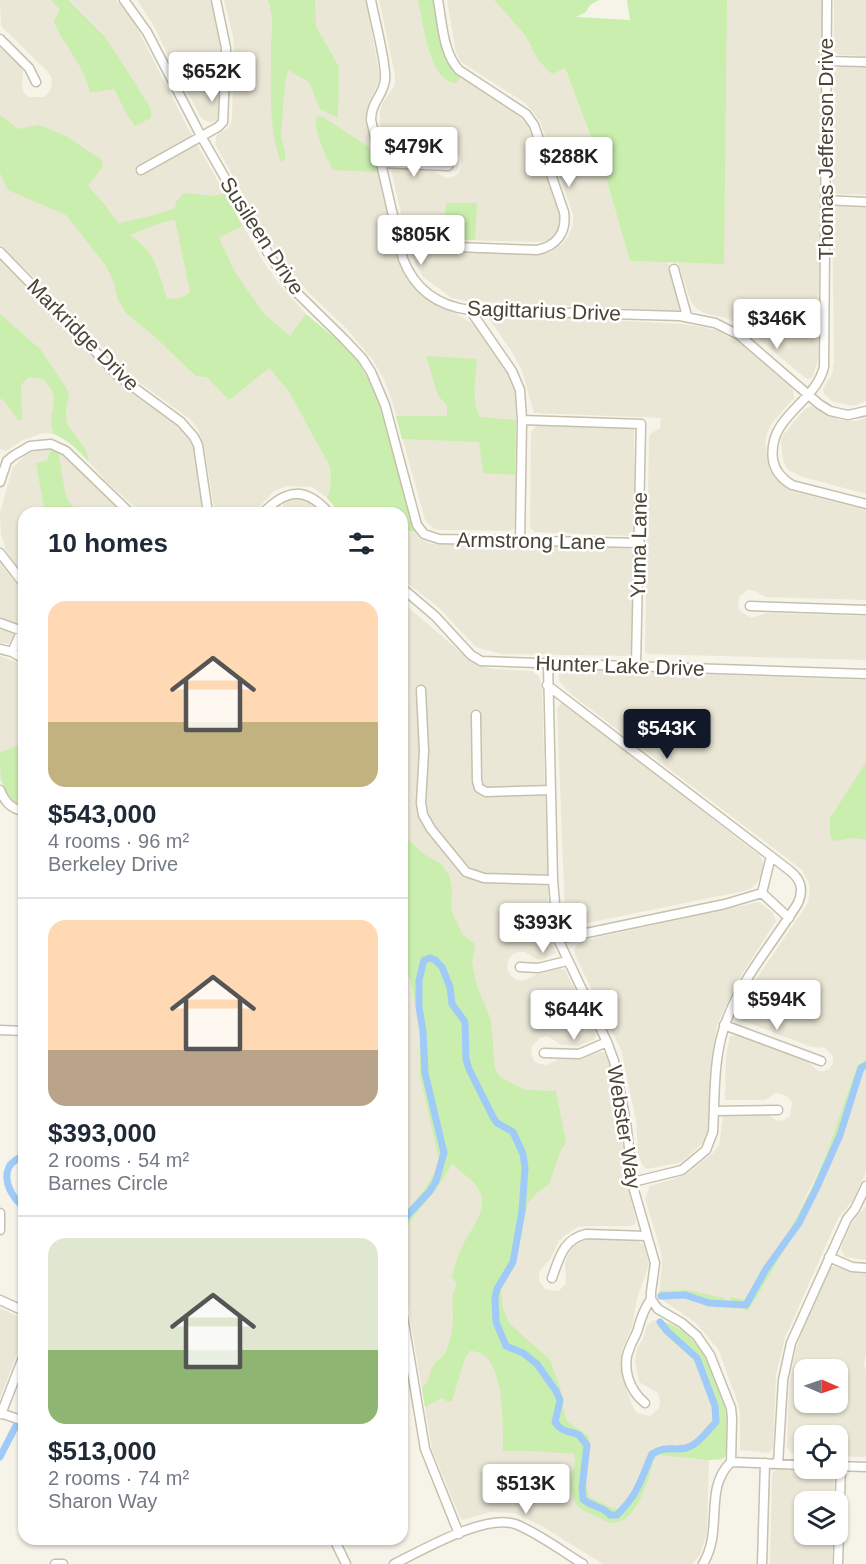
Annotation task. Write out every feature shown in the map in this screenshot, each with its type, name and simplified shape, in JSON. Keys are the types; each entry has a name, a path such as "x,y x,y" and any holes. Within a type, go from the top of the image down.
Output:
{"street":[{"name":"Susileen Drive","path":"124,0 147,32 256,235 291,287 362,358 371,372 385,405 417,525 423,534"},
{"path":"141,170 218,127 224,117 226,48 216,0"},
{"name":"Sagittarius Drive","path":"371,0 386,73 383,88 371,113 406,268 427,294 446,305 470,310 687,316 715,323 739,335 823,407 839,414 857,414 866,411"},
{"path":"399,245 537,250 556,242 565,225 564,212 534,124 526,114 454,65 449,55 438,0"},
{"name":"Thomas Jefferson Drive","path":"827,0 824,367 819,380 775,435 772,449 776,471 786,482 866,504"},
{"path":"0,39 29,68 36,82"},
{"path":"826,61 866,62"},
{"path":"381,163 448,166"},
{"path":"825,200 866,202"},
{"name":"Markridge Drive","path":"0,252 117,375 182,422 189,430 198,445 206,507"},
{"path":"674,269 687,316"},
{"path":"470,310 517,380 522,400 520,542"},
{"name":"Yuma Lane","path":"522,420 641,424 636,666"},
{"path":"0,482 4,459 30,446 45,443 58,446 66,451 124,507"},
{"path":"268,507 285,496 301,494 316,500 323,507"},
{"path":"273,502 275,507"},
{"name":"Armstrong Lane","path":"423,534 439,539 640,543"},
{"path":"0,553 18,576"},
{"name":"Hunter Lake Drive","path":"408,593 435,616 471,655 481,661 866,674"},
{"path":"750,606 866,610"},
{"path":"0,623 18,627"},
{"path":"12,652 18,639"},
{"path":"0,649 18,656"},
{"name":"Webster Way","path":"548,663 553,880 558,939 614,1061 626,1122 633,1182 655,1263 651,1299 642,1313 638,1330 630,1344 627,1356 629,1380 636,1395 645,1403"},
{"path":"547,685 771,856 794,874 801,883 800,897 789,918 739,994 724,1025 718,1056 713,1132 710,1144 689,1166 674,1173 633,1182"},
{"path":"421,690 424,751 421,802 423,815 431,829 466,872 484,878 553,880"},
{"path":"476,715 479,788 486,792 551,790"},
{"path":"0,790 8,804 18,808"},
{"path":"762,893 771,856"},
{"path":"762,893 789,918"},
{"path":"558,939 725,904 762,893"},
{"path":"520,967 538,968 567,961"},
{"path":"724,1025 821,1061"},
{"path":"0,1030 18,1031"},
{"path":"544,1053 579,1054 607,1042"},
{"path":"714,1111 778,1110"},
{"path":"778,1464 781,1397 786,1361 797,1326 846,1219 855,1209 866,1186"},
{"path":"0,1213 0,1230"},
{"path":"552,1278 563,1249 572,1239 586,1234 647,1236"},
{"path":"829,1257 852,1267 866,1268"},
{"path":"651,1299 658,1309 682,1323 697,1336 710,1355 731,1408 731,1462 720,1475 717,1484 714,1536 706,1560 714,1564"},
{"path":"0,1300 18,1308"},
{"path":"408,1347 425,1449 459,1534"},
{"path":"18,1370 1,1413 18,1419"},
{"path":"731,1462 794,1465"},
{"path":"762,1564 765,1463"},
{"path":"848,1466 866,1467"},
{"path":"838,1564 839,1479"},
{"path":"394,1564 459,1534 486,1523 495,1522 522,1527 583,1564"},
{"path":"337,1545 346,1564"},
{"path":"55,1564 63,1564"}],"shaded area":[{"path":"0,0 116,0 135,24 189,130 263,261 279,284 306,314 269,367 288,390 330,467 330,493 327,498 312,487 287,486 274,491 259,507 214,507 204,447 198,429 190,419 126,373 70,312 0,245 0,47 20,66 23,72 22,87 24,93 29,97 44,97 50,91 52,84 47,71 1,26"},
{"path":"137,0 210,0 216,19 221,54 216,120 211,123 202,119 155,28"},
{"path":"224,0 366,0 380,79 368,105 367,127 401,263 437,303 477,326 511,374 516,393 515,526 513,529 509,531 438,530 425,520 384,379 372,359 344,326 310,294 286,267 215,144 217,135 228,128 232,117 233,36"},
{"path":"379,0 433,0 444,56 451,68 461,77 515,111 530,128 560,215 557,234 552,239 540,242 410,239 406,236 391,170 396,168 432,170 446,178 459,173 462,165 460,156 455,152 447,151 429,158 391,157 388,153 380,123 380,111 383,102 395,85 395,75"},
{"path":"447,0 539,0 604,171 630,261 668,262 681,305 680,309 676,311 466,301 452,298 423,277 412,256 416,250 537,254 551,252 568,237 573,225 573,214 540,121 525,103 461,62 456,53"},
{"path":"727,0 823,0 818,360 813,376 809,379 740,325 727,318 698,310 691,302 678,263 724,263"},
{"path":"834,0 866,0 866,56 839,55 834,51"},
{"path":"841,66 866,67 866,195 837,194 832,189 834,70"},
{"path":"837,206 866,208 866,401 853,406 833,402 824,394 823,388 832,374 834,362 832,210"},
{"path":"0,259 50,308 118,381 140,399 178,423 187,432 196,455 203,507 134,507 107,482 77,449 54,434 43,433 21,441 6,451 0,449"},
{"path":"491,314 704,327 718,331 745,347 793,389 794,398 768,431 765,442 770,470 776,480 792,491 866,510 866,600 766,597 748,590 740,596 738,604 740,611 751,618 767,613 866,616 866,660 647,654 645,651 649,439 650,434 660,428 661,418 534,413 522,371 490,320 488,316"},
{"path":"811,406 840,420 856,421 866,418 866,494 803,477 788,470 782,452 783,435 805,409"},
{"path":"537,425 631,428 634,430 635,531 633,534 630,536 535,532 530,528 531,432"},
{"path":"47,447 61,452 117,507 18,507 18,567 6,550 1,534 0,512 13,467 28,453"},
{"path":"290,499 311,501 316,507 283,507 283,503"},
{"path":"415,531 420,539 432,544 630,548 636,556 631,653 628,656 501,654 476,647 438,607 408,584 408,532"},
{"path":"0,563 18,586 18,626 8,644 0,643"},
{"path":"408,607 480,666 532,671 539,677 542,688 549,928 556,953 541,960 525,952 519,952 513,954 508,960 507,968 510,975 517,980 525,980 559,968 565,970 596,1036 593,1040 578,1046 562,1045 547,1036 540,1038 532,1046 531,1053 534,1061 547,1065 558,1059 578,1059 600,1052 604,1052 608,1058 629,1193 636,1220 631,1226 578,1227 559,1241 551,1258 539,1272 539,1281 545,1289 560,1290 566,1283 565,1262 572,1247 579,1242 589,1239 638,1241 644,1245 649,1264 637,1299 632,1327 622,1349 622,1377 633,1407 637,1413 650,1416 659,1408 658,1393 639,1382 635,1362 636,1351 647,1325 653,1320 669,1323 698,1345 725,1406 726,1455 721,1460 709,1460 707,1534 700,1555 692,1564 603,1564 540,1525 514,1513 490,1512 463,1520 432,1450 408,1306"},
{"path":"0,656 18,664 18,804 12,801 0,780"},
{"path":"563,669 866,680 866,1060 857,1066 826,1155 790,1229 744,1300 731,1304 748,1310 801,1220 842,1134 860,1077 866,1069 866,1172 854,1199 838,1218 785,1338 776,1375 773,1447 769,1453 740,1450 738,1403 718,1349 695,1322 662,1300 659,1295 661,1253 645,1198 650,1186 686,1175 713,1153 719,1145 723,1115 767,1114 778,1121 790,1116 792,1103 782,1094 776,1093 765,1100 725,1100 726,1056 730,1036 737,1035 808,1062 818,1071 829,1069 833,1063 833,1056 825,1048 812,1047 741,1020 737,1015 749,990 808,903 810,885 802,870 572,695 559,681 559,671"},
{"path":"561,703 760,856 763,871 757,883 744,891 577,925 570,923 565,915 557,709"},
{"path":"759,902 773,913 776,921 738,980 717,1025 705,1141 682,1162 647,1169 643,1166 638,1154 636,1121 621,1050 574,949 581,941"},
{"path":"866,1206 866,1260 845,1257 841,1250 842,1245 852,1223"},
{"path":"831,1267 866,1274 864,1365 866,1371 866,1456 864,1457 848,1456 848,1425 794,1425 794,1453 791,1453 787,1447 789,1385 794,1359 794,1413 848,1413 848,1359 794,1359 804,1326"},
{"path":"0,1308 18,1316 18,1352 0,1398"},
{"path":"778,1468 794,1469 794,1479 834,1479 834,1491 794,1491 794,1545 833,1545 832,1564 770,1564 772,1473"}],"green space":[{"path":"51,0 68,0 105,37 151,109 151,118 135,126 114,89 90,93 84,73 54,21 60,10"},
{"path":"268,0 315,0 316,26 339,67 338,118 320,109 309,82 288,70 281,136 285,160 281,162 272,121 272,20"},
{"path":"418,0 433,0 444,51 448,61 461,77 456,83 447,80 439,73 433,62"},
{"path":"494,0 599,0 590,5 586,12 576,17 630,20 627,0 727,0 724,264 630,261 604,171 565,68 552,74 539,61 525,35"},
{"path":"0,115 18,129 39,125 66,136 102,160 103,166 88,186 118,223 175,208 176,202 184,193 214,196 225,193 242,226 219,238 235,272 264,314 290,336 306,314 342,344 357,360 368,379 378,401 415,531 408,532 408,507 335,507 327,498 331,479 330,467 288,390 269,368 229,400 207,377 196,376 126,313 117,298 114,283 106,266 66,215 8,190 0,173","holes":["175,220 190,292 185,296 167,298 151,256 130,235 163,222"]},
{"path":"317,116 323,117 373,150 378,172 333,170 318,136"},
{"path":"446,203 477,203 475,240 444,239"},
{"path":"0,314 40,349 65,386 69,394 66,410 67,424 86,450 89,462 73,446 54,434 51,418 53,395 43,379 29,377 21,385 22,420 18,420 0,398"},
{"path":"426,356 477,359 475,396 480,417 516,420 515,475 483,473 479,442 402,439 396,416 447,416 447,405 438,396"},
{"path":"54,448 58,450 65,493 73,507 44,507 36,463 47,461"},
{"path":"18,745 18,804 10,798 3,785 0,753"},
{"path":"866,762 866,840 853,838 834,841 830,836 830,818"},
{"path":"408,839 424,854 441,864 449,875 452,889 451,910 463,935 475,944 472,962 477,986 491,1020 495,1069 500,1077 525,1090 556,1091 566,1143 561,1150 549,1184 528,1203 515,1262 501,1289 503,1308 509,1323 550,1360 560,1387 565,1417 568,1422 589,1436 590,1449 585,1478 589,1497 618,1509 633,1491 648,1455 662,1448 680,1448 692,1444 708,1430 715,1419 716,1413 694,1359 664,1334 657,1320 683,1331 693,1341 703,1353 717,1381 725,1408 726,1455 724,1458 709,1460 659,1455 654,1459 641,1498 629,1516 621,1521 606,1522 578,1506 571,1486 574,1454 503,1451 500,1391 490,1362 482,1354 470,1351 465,1358 452,1401 448,1402 442,1398 425,1407 422,1387 428,1380 434,1365 446,1352 451,1336 452,1298 457,1285 452,1276 460,1252 478,1218 482,1202 481,1193 476,1185 452,1163 441,1182 408,1225 408,1209 424,1190 439,1160 420,1076 420,1028 408,975"},
{"path":"866,1060 866,1069 860,1077 851,1108 827,1168 781,1255 748,1311 731,1304 730,1297 744,1300 790,1229 826,1155 857,1066"},
{"path":"687,1290 725,1298 724,1306 687,1297 662,1300 659,1291"}],"waterway":[{"path":"408,1215 436,1181 444,1153 425,1073 423,1031 419,1007 419,980 424,960 430,958 442,967 450,987 452,1004 465,1022 466,1059 469,1069 493,1117 497,1123 513,1132 523,1154 525,1168 522,1211 513,1262 497,1289 496,1322 506,1346 523,1353 537,1364 556,1391 560,1400 555,1422 563,1430 579,1435 587,1445 582,1488 583,1499 610,1515 617,1515 630,1500 652,1454 661,1450 691,1446 716,1422 715,1406 697,1358 660,1322"},
{"path":"661,1296 685,1295 709,1303 746,1305 766,1269 799,1223 840,1135 861,1068 866,1065"},
{"path":"18,1158 10,1165 7,1172 8,1184 18,1201"},
{"path":"0,1457 18,1422"}]}
